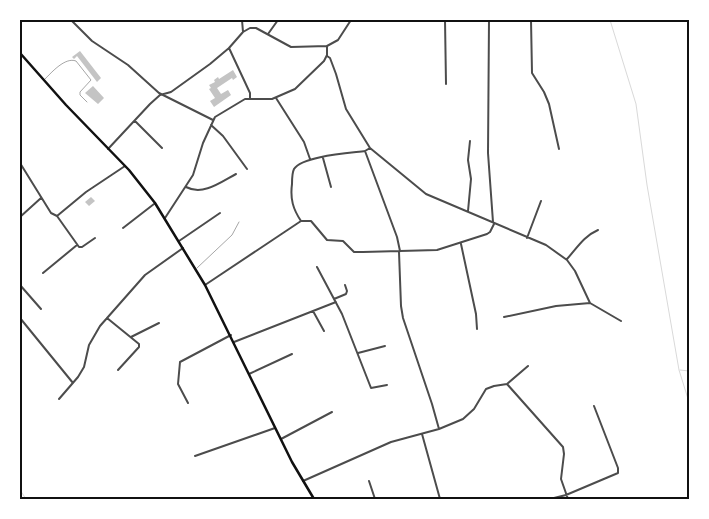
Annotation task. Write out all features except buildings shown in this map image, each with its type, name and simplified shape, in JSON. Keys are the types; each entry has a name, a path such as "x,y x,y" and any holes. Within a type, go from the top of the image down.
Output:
{"main road":[{"path":"20,53 124,166 155,203 205,285 275,428 312,498"}],"street":[{"path":"71,20 92,40 128,64 162,95 213,120"},
{"path":"242,20 243,32"},
{"path":"268,34 278,20"},
{"path":"108,149 150,104 162,95 171,92 229,48 243,32 252,28 292,47 327,46 338,40 351,20"},
{"path":"445,20 446,84"},
{"path":"205,285 301,221 311,221 327,240 343,241 354,252 430,251 460,244 490,232 494,223 488,153 490,20"},
{"path":"531,20 532,72 549,104 559,149"},
{"path":"327,46 327,56 330,58 346,109 370,148 426,194 546,245 567,260 575,271 590,303 621,321"},
{"path":"229,48 250,98"},
{"path":"164,218 186,187 195,170 213,120 218,114 240,101 250,98 276,98 289,93 302,84 327,56"},
{"path":"276,98 304,142 310,160"},
{"path":"134,120 162,148"},
{"path":"211,125 223,136 246,169"},
{"path":"468,212 471,179 468,160 470,141"},
{"path":"301,221 295,213 291,200 293,176 297,166 310,160 365,151 370,148"},
{"path":"365,151 392,220 400,251 400,287 403,318 439,429"},
{"path":"323,158 331,188"},
{"path":"20,163 41,198 53,215 57,216 77,245 81,248 95,238"},
{"path":"57,216 86,192 124,166"},
{"path":"186,187 192,190 202,190 212,187 236,174"},
{"path":"20,217 41,198"},
{"path":"527,238 541,201"},
{"path":"123,228 155,203"},
{"path":"179,242 220,213"},
{"path":"567,260 589,234 598,230"},
{"path":"460,244 477,328"},
{"path":"43,273 77,245"},
{"path":"59,399 84,367 93,336 107,318 145,276 183,248"},
{"path":"317,268 335,300 371,388 387,385"},
{"path":"20,285 41,309"},
{"path":"234,342 314,311 346,294 345,285"},
{"path":"504,317 556,306 590,303"},
{"path":"314,311 324,331"},
{"path":"20,318 73,383"},
{"path":"107,318 139,344 140,347 118,370"},
{"path":"131,338 159,323"},
{"path":"188,403 178,384 180,362 231,335"},
{"path":"357,353 385,346"},
{"path":"249,374 292,354"},
{"path":"303,481 391,442 439,429 467,416 474,409 486,390 494,386 508,384 528,366"},
{"path":"508,384 563,447 561,479 568,499"},
{"path":"550,499 566,495 618,473 618,468 594,406"},
{"path":"281,438 332,412"},
{"path":"195,456 275,428"},
{"path":"422,434 440,499"},
{"path":"369,482 375,499"}],"lane":[{"path":"44,80 57,68 69,60 74,60 91,80 80,92 80,95 87,102"},
{"path":"195,269 232,235 238,222"}],"waterway":[{"path":"610,20 636,104 647,185 679,370 689,402"},
{"path":"680,370 689,371"},
{"path":"20,490 26,499"}]}
